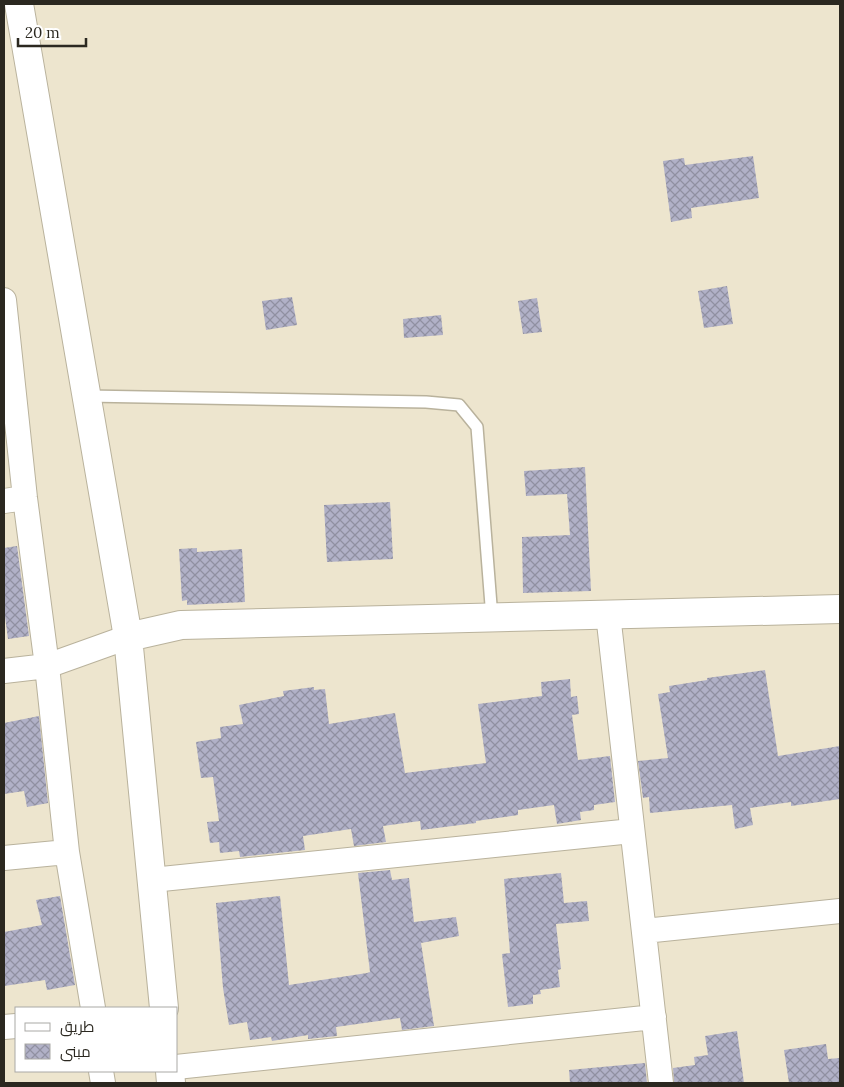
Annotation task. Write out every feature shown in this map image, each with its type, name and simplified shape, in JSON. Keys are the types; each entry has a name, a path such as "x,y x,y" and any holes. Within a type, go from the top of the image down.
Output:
{"street":[{"path":"19,4 128,637 164,1007"},
{"path":"4,300 15,500 47,666 67,852 92,1007"},
{"path":"4,671 47,666 128,637 181,625 840,610"},
{"path":"608,614 661,1083"},
{"path":"152,880 632,831"},
{"path":"4,858 67,852"},
{"path":"644,931 840,911"},
{"path":"178,1067 654,1018"}],"lane":[{"path":"86,396 416,402 459,405 477,427 492,618"}],"building":[{"path":"753,156 759,198 691,208 692,218 671,222 663,161 684,158 685,165"},
{"path":"727,286 733,324 704,328 698,291"},
{"path":"292,297 297,325 266,330 262,301"},
{"path":"537,298 542,332 523,334 518,301"},
{"path":"441,315 443,335 404,338 403,319"},
{"path":"585,467 591,591 523,593 522,537 570,535 567,494 526,496 524,471"},
{"path":"390,502 393,559 327,562 324,505"},
{"path":"17,546 29,636 8,639 4,609 4,548"},
{"path":"197,548 197,552 242,549 245,602 187,605 187,600 182,601 179,549"},
{"path":"765,670 778,756 840,746 840,799 791,806 791,802 750,808 753,825 735,829 732,805 650,813 649,797 643,798 638,761 668,758 658,694 670,692 669,686 707,680 707,678"},
{"path":"570,679 571,697 577,696 579,714 572,715 578,760 610,756 615,802 594,805 594,810 580,812 581,820 557,824 554,805 518,810 518,815 476,821 476,823 421,830 420,821 383,826 386,842 354,846 351,829 303,836 305,850 240,857 239,851 220,853 219,842 210,843 207,822 219,821 213,777 201,778 196,742 221,738 220,727 243,724 239,705 284,696 283,691 314,687 314,690 325,689 329,724 395,713 405,773 486,763 478,704 542,696 541,682"},
{"path":"39,716 48,803 27,807 24,791 4,794 4,723"},
{"path":"390,870 392,880 409,878 414,922 456,917 459,936 421,943 434,1026 402,1030 400,1018 336,1027 337,1036 308,1039 308,1035 272,1041 271,1037 250,1040 247,1022 229,1025 223,988 216,903 280,896 289,985 367,973 370,972 358,873"},
{"path":"561,873 564,903 587,901 589,921 556,924 561,969 558,970 560,987 540,990 541,994 533,995 533,1004 508,1007 502,954 510,953 504,879"},
{"path":"60,896 75,985 47,990 45,980 4,986 4,932 42,925 36,900"},
{"path":"737,1031 744,1083 674,1083 673,1068 695,1065 694,1057 708,1055 705,1036"},
{"path":"826,1044 828,1059 840,1058 840,1083 789,1083 784,1050"},
{"path":"645,1063 647,1083 570,1083 569,1070"}]}
